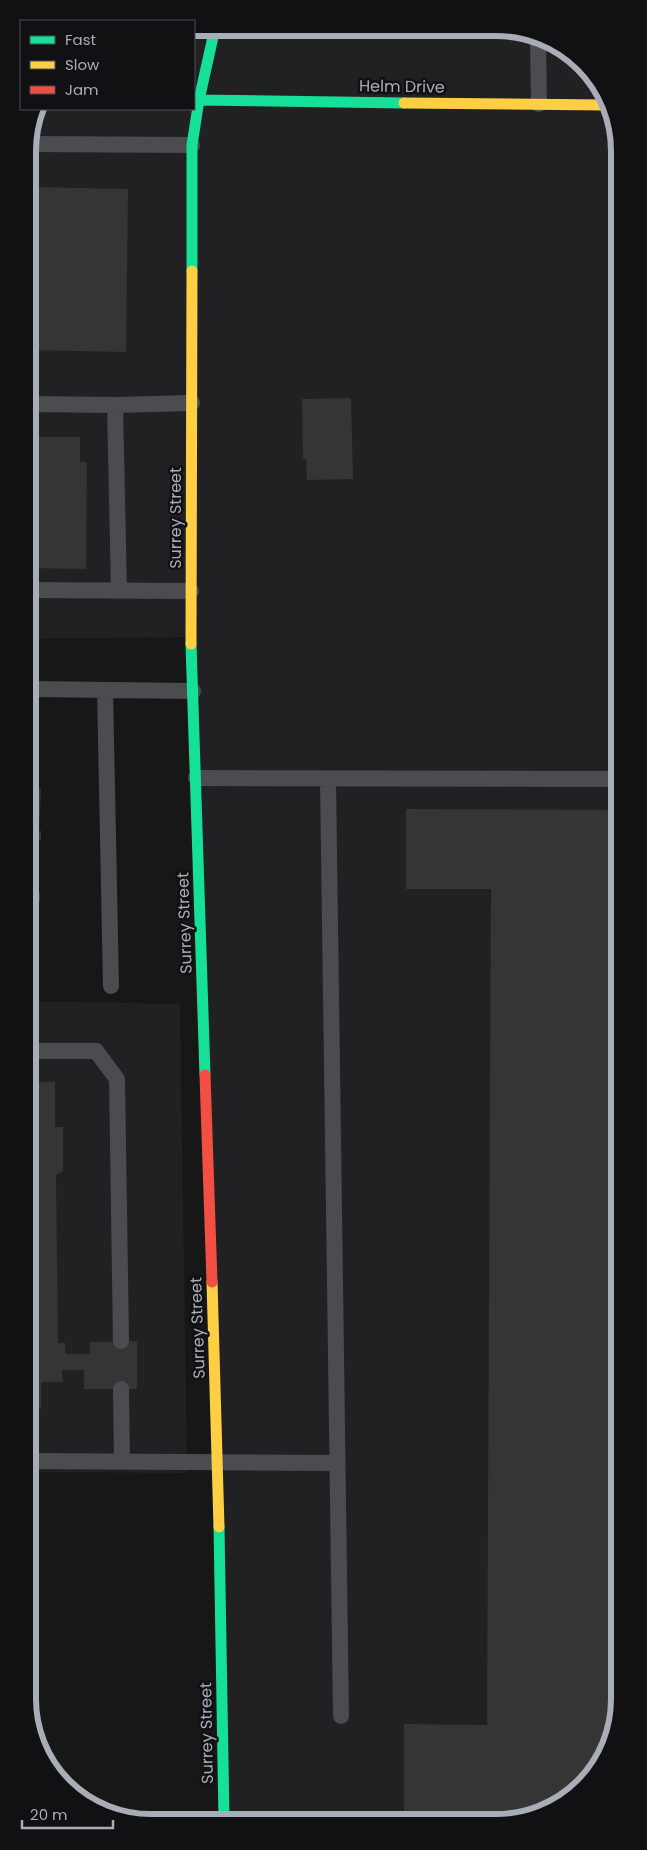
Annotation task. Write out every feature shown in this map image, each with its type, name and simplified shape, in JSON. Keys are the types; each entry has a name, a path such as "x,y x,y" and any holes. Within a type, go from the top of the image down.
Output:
{"street":[{"name":"Surrey Street","path":"213,36 199,100 192,145 191,591 218,1462 224,1814"},
{"name":"Helm Drive","path":"199,100 601,105"}],"lane":[{"path":"538,44 539,104"},
{"path":"36,144 192,145"},
{"path":"36,404 192,403"},
{"path":"115,405 119,591"},
{"path":"36,590 191,591"},
{"path":"36,689 193,691"},
{"path":"105,690 111,986"},
{"path":"196,778 611,778"},
{"path":"328,778 341,1716"},
{"path":"36,1051 96,1051 116,1078 121,1341"},
{"path":"122,1389 122,1462"},
{"path":"36,1462 338,1463"}],"shaded area":[{"path":"195,36 496,36 526,40 540,45 566,60 587,81 602,107 609,129 611,151 611,1706 605,1736 599,1750 582,1775 566,1790 540,1805 526,1810 496,1814 224,1814 191,637 36,639 36,144 44,110 195,110"},
{"path":"36,1001 180,1004 187,1473 36,1472"}],"building":[{"path":"36,187 128,189 126,352 36,350"},
{"path":"351,398 353,479 307,480 306,459 303,459 302,399"},
{"path":"36,437 80,437 80,462 87,462 86,569 36,568"},
{"path":"36,789 41,789 39,831 41,831 41,840 36,840"},
{"path":"406,809 611,810 611,1706 605,1736 599,1750 582,1775 566,1790 553,1798 522,1811 404,1811 404,1724 487,1725 491,889 406,889"},
{"path":"36,892 40,892 40,902 38,901 39,943 36,943"},
{"path":"36,1082 55,1082 55,1127 63,1127 63,1171 56,1175 58,1343 65,1343 65,1354 90,1354 90,1342 137,1341 137,1389 84,1389 84,1370 62,1370 63,1382 41,1382 41,1409 36,1409"}],"traffic: fast":[{"path":"192,271 192,145 199,100 213,36"},
{"path":"199,100 404,103"},
{"path":"191,644 205,1075"},
{"path":"219,1527 224,1814"}],"traffic: slow":[{"path":"404,103 601,105"},
{"path":"191,644 192,271"},
{"path":"212,1282 219,1527"}],"traffic: jam":[{"path":"205,1075 212,1282"}]}
